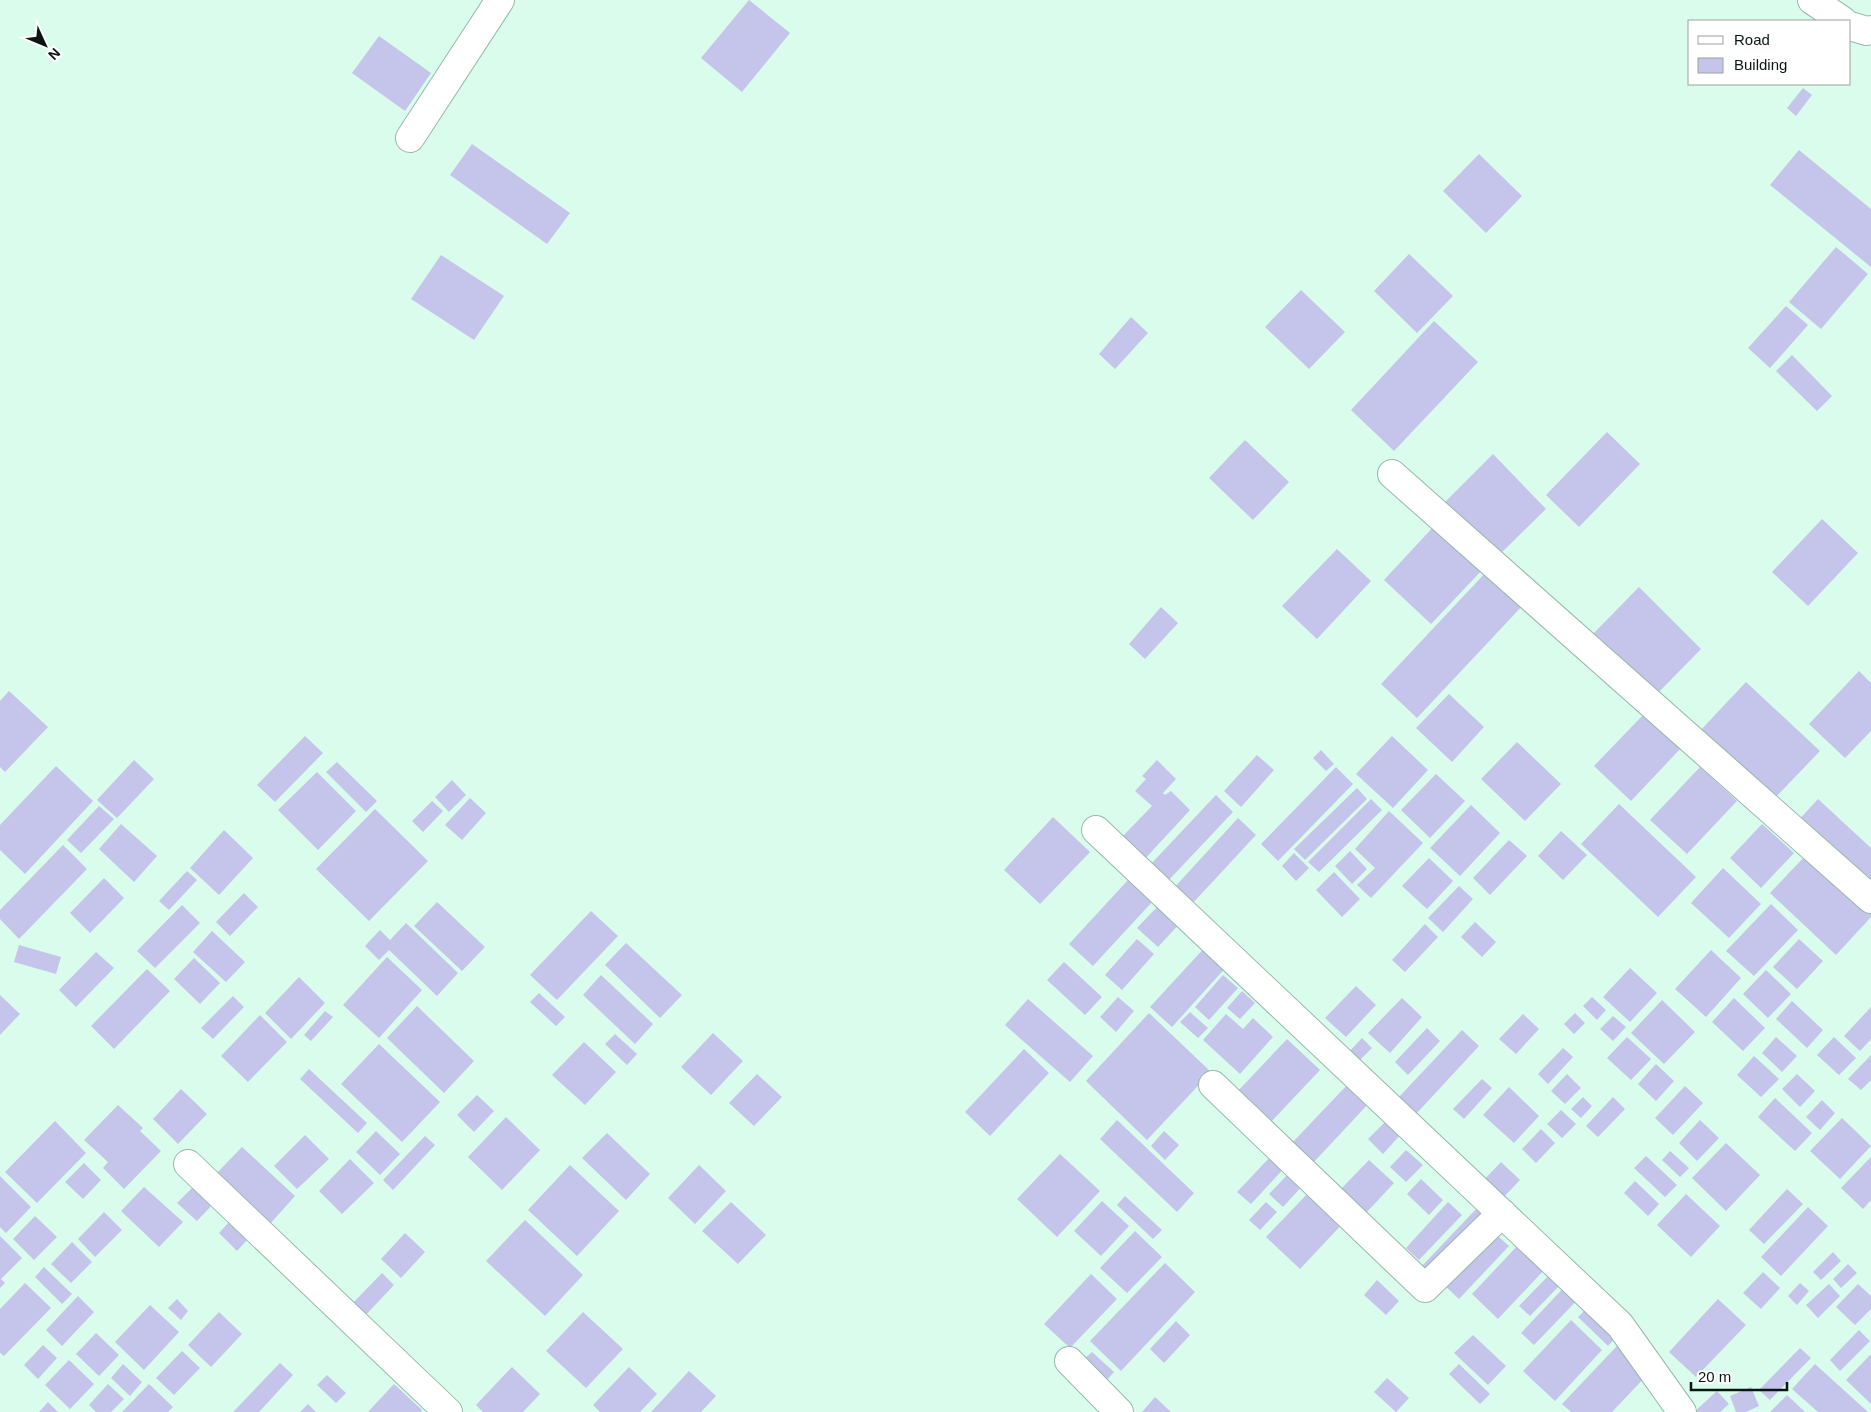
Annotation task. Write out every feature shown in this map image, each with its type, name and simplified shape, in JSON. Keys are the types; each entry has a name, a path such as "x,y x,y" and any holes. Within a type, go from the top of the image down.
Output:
{"street":[{"path":"410,138 500,0"},
{"path":"1812,0 1842,20"},
{"path":"1851,26 1867,31 1871,30"},
{"path":"1392,474 1871,899"},
{"path":"1096,830 1620,1325 1682,1412"},
{"path":"1213,1085 1425,1288 1502,1213"},
{"path":"188,1164 448,1412"},
{"path":"1069,1361 1119,1412"}],"building":[{"path":"749,0 790,33 742,92 701,58"},
{"path":"379,36 431,73 405,111 352,73"},
{"path":"1803,88 1812,95 1796,116 1787,108"},
{"path":"472,144 570,213 547,244 450,175"},
{"path":"1799,150 1871,209 1871,267 1770,185"},
{"path":"1479,154 1522,196 1486,233 1443,191"},
{"path":"1836,247 1868,274 1821,329 1789,302"},
{"path":"1409,254 1453,296 1417,333 1374,291"},
{"path":"441,255 504,296 474,340 411,299"},
{"path":"1301,290 1345,332 1309,369 1265,327"},
{"path":"1786,306 1808,325 1770,368 1748,348"},
{"path":"1131,317 1148,333 1115,369 1099,354"},
{"path":"1434,321 1478,362 1394,451 1351,410"},
{"path":"1792,355 1832,396 1817,411 1776,371"},
{"path":"1607,432 1640,464 1579,527 1546,495"},
{"path":"1245,440 1289,482 1253,520 1209,478"},
{"path":"1493,454 1546,509 1497,557 1444,503"},
{"path":"1822,519 1858,553 1808,606 1772,572"},
{"path":"1436,524 1483,569 1431,624 1384,580"},
{"path":"1337,549 1371,581 1317,639 1282,606"},
{"path":"1489,569 1525,603 1417,718 1381,684"},
{"path":"1639,587 1701,649 1654,697 1591,636"},
{"path":"1161,607 1178,623 1145,659 1129,644"},
{"path":"1859,671 1871,683 1871,731 1845,758 1809,724"},
{"path":"1746,682 1820,751 1771,802 1698,733"},
{"path":"9,691 48,727 5,772 0,767 0,701"},
{"path":"1449,694 1484,727 1452,762 1416,728"},
{"path":"1644,714 1681,748 1631,801 1594,766"},
{"path":"305,736 323,753 275,802 257,785"},
{"path":"1392,736 1428,770 1393,808 1356,774"},
{"path":"1517,742 1561,784 1525,821 1481,779"},
{"path":"1321,750 1334,764 1326,771 1313,758"},
{"path":"1257,755 1274,770 1241,807 1224,791"},
{"path":"134,760 154,779 117,818 97,800"},
{"path":"1157,760 1176,779 1163,793 1165,795 1171,791 1190,810 1142,862 1119,840 1152,806 1135,791 1146,779 1142,776"},
{"path":"337,762 377,801 366,812 326,772"},
{"path":"56,766 93,801 25,874 0,850 0,825"},
{"path":"1336,767 1353,784 1278,861 1261,844"},
{"path":"1700,767 1737,801 1687,854 1650,820"},
{"path":"317,772 356,811 318,850 278,810"},
{"path":"1436,774 1465,801 1430,838 1401,810"},
{"path":"452,780 466,795 449,812 435,797"},
{"path":"1357,788 1367,799 1305,860 1294,849"},
{"path":"1216,795 1233,812 1167,882 1149,866"},
{"path":"470,798 486,813 462,840 445,825"},
{"path":"1371,799 1382,810 1319,872 1308,862"},
{"path":"1818,799 1871,848 1871,890 1797,822"},
{"path":"432,801 443,811 423,832 412,821"},
{"path":"1619,804 1696,877 1658,917 1581,844"},
{"path":"1471,805 1500,833 1460,876 1430,848"},
{"path":"99,806 114,819 81,853 67,840"},
{"path":"375,809 428,861 369,921 316,869"},
{"path":"1389,811 1423,843 1371,898 1357,885 1375,868 1355,849"},
{"path":"1053,817 1090,852 1040,904 1004,870"},
{"path":"1238,818 1256,835 1191,905 1173,889"},
{"path":"121,824 157,856 134,882 99,849"},
{"path":"1762,824 1794,853 1761,888 1730,858"},
{"path":"224,830 253,858 219,895 190,868"},
{"path":"1561,831 1587,855 1563,880 1538,856"},
{"path":"1509,840 1527,856 1490,895 1473,878"},
{"path":"63,845 87,869 19,939 0,919 0,910"},
{"path":"1350,851 1367,869 1352,884 1335,866"},
{"path":"1294,853 1309,868 1296,881 1282,866"},
{"path":"1807,854 1871,914 1871,917 1836,955 1770,893"},
{"path":"1429,858 1453,881 1427,909 1402,886"},
{"path":"1723,868 1761,904 1729,938 1691,903"},
{"path":"187,871 197,880 169,910 159,901"},
{"path":"1334,872 1360,899 1342,917 1316,890"},
{"path":"104,878 124,898 90,933 70,913"},
{"path":"1129,879 1153,901 1093,966 1069,944"},
{"path":"1459,886 1473,899 1443,932 1428,918"},
{"path":"244,893 258,907 230,936 216,922"},
{"path":"437,902 485,947 462,971 414,926"},
{"path":"1161,903 1182,921 1158,947 1137,928"},
{"path":"1771,904 1798,930 1754,976 1726,951"},
{"path":"182,905 200,923 155,968 137,951"},
{"path":"591,911 618,936 557,1000 530,975"},
{"path":"1475,922 1496,942 1482,957 1461,937"},
{"path":"406,923 458,973 437,996 389,950 379,960 365,946 380,930 390,940"},
{"path":"1425,924 1438,937 1405,972 1392,960"},
{"path":"212,931 245,962 226,982 193,952"},
{"path":"1137,939 1154,954 1122,990 1105,975"},
{"path":"1799,939 1823,961 1797,989 1773,967"},
{"path":"626,943 682,995 660,1018 605,965"},
{"path":"19,945 61,957 56,974 14,962"},
{"path":"1207,945 1229,964 1172,1027 1150,1007"},
{"path":"1711,950 1741,978 1706,1017 1675,989"},
{"path":"96,952 114,968 76,1007 59,990"},
{"path":"387,957 422,990 379,1038 343,1005"},
{"path":"194,958 220,983 200,1004 174,979"},
{"path":"1064,962 1102,997 1085,1015 1047,980"},
{"path":"1630,968 1657,993 1630,1022 1603,997"},
{"path":"147,969 170,991 114,1049 91,1026"},
{"path":"1766,970 1791,994 1768,1018 1743,994"},
{"path":"601,975 653,1024 635,1044 583,995"},
{"path":"1223,975 1238,988 1209,1020 1195,1007"},
{"path":"299,977 325,1003 291,1039 265,1013"},
{"path":"1356,986 1376,1005 1346,1037 1325,1018"},
{"path":"1242,991 1255,1003 1240,1019 1227,1008"},
{"path":"539,993 565,1017 556,1026 530,1002"},
{"path":"0,995 20,1014 0,1035"},
{"path":"233,996 244,1007 213,1039 201,1028"},
{"path":"1118,997 1134,1011 1116,1032 1100,1017"},
{"path":"1592,997 1606,1010 1597,1020 1583,1006"},
{"path":"1402,998 1422,1017 1390,1053 1368,1033"},
{"path":"1734,998 1765,1028 1743,1051 1712,1022"},
{"path":"1028,999 1093,1056 1070,1082 1005,1025"},
{"path":"1662,1000 1695,1032 1664,1064 1631,1033"},
{"path":"1792,1001 1823,1030 1807,1048 1776,1019"},
{"path":"417,1006 474,1061 444,1093 387,1038"},
{"path":"1871,1007 1871,1039 1860,1051 1844,1036"},
{"path":"325,1011 333,1017 311,1041 304,1035"},
{"path":"1190,1012 1208,1028 1198,1038 1180,1022"},
{"path":"1149,1013 1211,1072 1147,1140 1086,1081"},
{"path":"1575,1013 1585,1023 1574,1034 1564,1024"},
{"path":"1226,1014 1243,1029 1253,1018 1273,1037 1240,1074 1203,1040"},
{"path":"1523,1014 1539,1029 1516,1054 1499,1039"},
{"path":"260,1015 287,1042 248,1082 221,1056"},
{"path":"1613,1016 1626,1027 1613,1041 1600,1029"},
{"path":"1427,1028 1440,1041 1408,1075 1395,1062"},
{"path":"1462,1030 1479,1046 1416,1114 1398,1098"},
{"path":"713,1033 743,1061 711,1095 681,1067"},
{"path":"615,1034 637,1054 627,1065 605,1044"},
{"path":"1627,1037 1651,1059 1631,1080 1607,1058"},
{"path":"1776,1037 1797,1056 1782,1072 1762,1053"},
{"path":"1834,1037 1856,1058 1839,1075 1817,1055"},
{"path":"1362,1038 1372,1048 1356,1064 1346,1055"},
{"path":"1287,1039 1320,1070 1270,1123 1237,1092"},
{"path":"584,1042 616,1072 585,1105 552,1075"},
{"path":"379,1044 440,1102 402,1142 341,1084"},
{"path":"1563,1048 1573,1057 1548,1084 1538,1074"},
{"path":"1024,1049 1049,1073 990,1136 965,1112"},
{"path":"1871,1055 1871,1080 1861,1090 1848,1079"},
{"path":"1754,1056 1779,1079 1761,1097 1737,1075"},
{"path":"1656,1064 1674,1081 1656,1101 1638,1084"},
{"path":"309,1069 367,1123 358,1133 300,1079"},
{"path":"757,1074 782,1097 754,1126 729,1103"},
{"path":"1567,1074 1581,1088 1565,1104 1551,1091"},
{"path":"1797,1074 1815,1091 1800,1107 1782,1089"},
{"path":"1482,1079 1492,1088 1464,1119 1453,1109"},
{"path":"1350,1082 1370,1102 1312,1164 1291,1144"},
{"path":"1685,1086 1703,1103 1673,1135 1655,1118"},
{"path":"1509,1087 1539,1116 1514,1143 1483,1115"},
{"path":"181,1089 207,1114 178,1144 153,1119"},
{"path":"477,1095 494,1111 474,1132 457,1115"},
{"path":"1583,1097 1592,1106 1581,1118 1571,1109"},
{"path":"1613,1097 1625,1109 1598,1137 1586,1126"},
{"path":"1775,1098 1812,1133 1795,1151 1758,1117"},
{"path":"1822,1100 1835,1113 1820,1130 1806,1117"},
{"path":"118,1105 143,1128 140,1131 161,1151 124,1189 103,1168 108,1162 84,1140"},
{"path":"1561,1110 1576,1124 1562,1138 1547,1124"},
{"path":"506,1117 540,1150 502,1190 468,1157"},
{"path":"1842,1118 1871,1146 1840,1179 1810,1151"},
{"path":"1388,1119 1402,1133 1383,1154 1368,1139"},
{"path":"1117,1120 1194,1193 1177,1212 1100,1139"},
{"path":"1700,1120 1719,1138 1697,1161 1679,1143"},
{"path":"55,1121 86,1153 37,1203 5,1172"},
{"path":"1541,1129 1555,1143 1536,1163 1522,1149"},
{"path":"376,1131 400,1154 380,1175 356,1152"},
{"path":"1164,1131 1179,1145 1165,1160 1151,1146"},
{"path":"607,1133 650,1174 626,1200 582,1158"},
{"path":"305,1135 329,1159 297,1189 274,1166"},
{"path":"425,1136 435,1145 393,1190 383,1180"},
{"path":"1726,1143 1760,1175 1726,1211 1692,1178"},
{"path":"242,1147 295,1196 269,1225 215,1175"},
{"path":"1406,1150 1423,1165 1406,1182 1390,1167"},
{"path":"1670,1151 1689,1168 1680,1177 1662,1160"},
{"path":"1274,1153 1287,1165 1251,1204 1237,1192"},
{"path":"1060,1154 1100,1191 1057,1237 1017,1199"},
{"path":"1646,1156 1677,1185 1665,1197 1634,1168"},
{"path":"1871,1157 1871,1200 1863,1209 1841,1188"},
{"path":"350,1159 374,1183 342,1214 319,1191"},
{"path":"1369,1160 1394,1183 1365,1214 1340,1190"},
{"path":"1501,1162 1520,1180 1499,1202 1480,1184"},
{"path":"84,1163 101,1180 83,1199 65,1182"},
{"path":"570,1165 619,1211 577,1256 528,1210"},
{"path":"699,1165 726,1191 695,1224 668,1198"},
{"path":"1291,1171 1305,1183 1283,1207 1269,1194"},
{"path":"0,1176 31,1207 6,1233 0,1227"},
{"path":"1421,1179 1443,1200 1429,1215 1407,1194"},
{"path":"1635,1181 1659,1204 1648,1216 1624,1193"},
{"path":"196,1184 215,1202 197,1221 177,1203"},
{"path":"144,1187 183,1222 159,1247 121,1211"},
{"path":"1787,1189 1803,1204 1764,1244 1749,1230"},
{"path":"1311,1190 1345,1221 1300,1269 1266,1237"},
{"path":"1686,1194 1720,1226 1691,1257 1657,1225"},
{"path":"1125,1196 1162,1230 1153,1239 1117,1205"},
{"path":"1102,1201 1129,1226 1101,1256 1074,1231"},
{"path":"731,1202 766,1235 738,1264 702,1231"},
{"path":"1266,1202 1277,1212 1260,1230 1249,1220"},
{"path":"1448,1202 1462,1215 1419,1260 1406,1248"},
{"path":"1808,1207 1828,1226 1781,1276 1761,1257"},
{"path":"1477,1208 1486,1217 1430,1277 1421,1267"},
{"path":"104,1212 122,1230 95,1257 78,1239"},
{"path":"35,1216 57,1237 34,1260 13,1239"},
{"path":"525,1220 583,1275 545,1316 486,1261"},
{"path":"229,1222 248,1239 237,1251 219,1233"},
{"path":"1491,1230 1509,1246 1459,1299 1442,1283"},
{"path":"1135,1231 1162,1257 1127,1293 1100,1268"},
{"path":"405,1233 425,1252 401,1278 381,1259"},
{"path":"0,1236 22,1258 1,1279 5,1283 0,1288"},
{"path":"72,1242 92,1262 71,1283 51,1264"},
{"path":"1520,1243 1546,1268 1498,1319 1472,1294"},
{"path":"1833,1252 1841,1261 1821,1280 1813,1272"},
{"path":"1165,1263 1195,1292 1121,1371 1090,1341"},
{"path":"1848,1264 1857,1273 1841,1288 1833,1279"},
{"path":"44,1267 72,1294 62,1304 35,1277"},
{"path":"1763,1272 1780,1288 1761,1309 1743,1293"},
{"path":"382,1273 394,1285 362,1319 349,1307"},
{"path":"1551,1273 1562,1283 1530,1316 1519,1306"},
{"path":"1091,1274 1117,1299 1070,1348 1044,1324"},
{"path":"1377,1280 1399,1301 1386,1315 1364,1295"},
{"path":"1571,1280 1584,1293 1534,1345 1521,1333"},
{"path":"25,1283 51,1308 4,1356 0,1353 0,1309"},
{"path":"1800,1283 1809,1291 1797,1305 1788,1296"},
{"path":"1829,1284 1840,1296 1818,1318 1806,1305"},
{"path":"1858,1284 1871,1296 1871,1309 1855,1325 1836,1307"},
{"path":"78,1296 94,1312 62,1346 46,1330"},
{"path":"177,1299 188,1311 181,1320 168,1308"},
{"path":"1718,1299 1746,1325 1696,1377 1669,1352"},
{"path":"150,1305 179,1332 144,1370 115,1342"},
{"path":"1589,1306 1619,1334 1608,1346 1578,1317"},
{"path":"219,1312 242,1334 211,1367 188,1345"},
{"path":"583,1312 623,1349 586,1388 546,1351"},
{"path":"1571,1320 1602,1350 1555,1401 1523,1371"},
{"path":"1176,1321 1190,1335 1164,1363 1150,1349"},
{"path":"1859,1330 1870,1341 1840,1371 1830,1360"},
{"path":"96,1333 119,1355 99,1376 76,1354"},
{"path":"1473,1335 1506,1366 1488,1385 1454,1353"},
{"path":"43,1345 57,1358 38,1379 24,1365"},
{"path":"1617,1346 1648,1374 1612,1412 1571,1412 1562,1404"},
{"path":"1800,1348 1811,1358 1770,1400 1759,1390"},
{"path":"182,1351 200,1368 174,1395 156,1378"},
{"path":"1092,1352 1114,1372 1105,1382 1082,1361"},
{"path":"1871,1354 1871,1404 1846,1380"},
{"path":"69,1360 94,1384 70,1409 45,1385"},
{"path":"280,1363 293,1375 259,1412 233,1412"},
{"path":"123,1364 142,1382 130,1396 111,1378"},
{"path":"1459,1364 1490,1394 1480,1404 1449,1374"},
{"path":"1815,1364 1868,1412 1818,1412 1792,1389"},
{"path":"512,1367 540,1394 523,1412 483,1412 476,1405"},
{"path":"629,1367 657,1394 640,1412 600,1412 593,1405"},
{"path":"689,1371 716,1396 701,1412 651,1412"},
{"path":"327,1375 346,1393 336,1403 317,1385"},
{"path":"1387,1378 1409,1398 1396,1412 1374,1392"},
{"path":"108,1384 124,1399 111,1412 96,1412 89,1405"},
{"path":"149,1384 173,1407 168,1412 122,1412"},
{"path":"394,1384 422,1410 421,1412 368,1412"},
{"path":"1751,1387 1759,1406 1746,1412 1736,1412 1730,1396"},
{"path":"1717,1391 1729,1404 1720,1412 1694,1412"},
{"path":"1787,1395 1805,1412 1770,1412"},
{"path":"1155,1397 1171,1412 1142,1412"},
{"path":"48,1402 58,1412 39,1412"},
{"path":"308,1404 316,1412 300,1412"}]}
